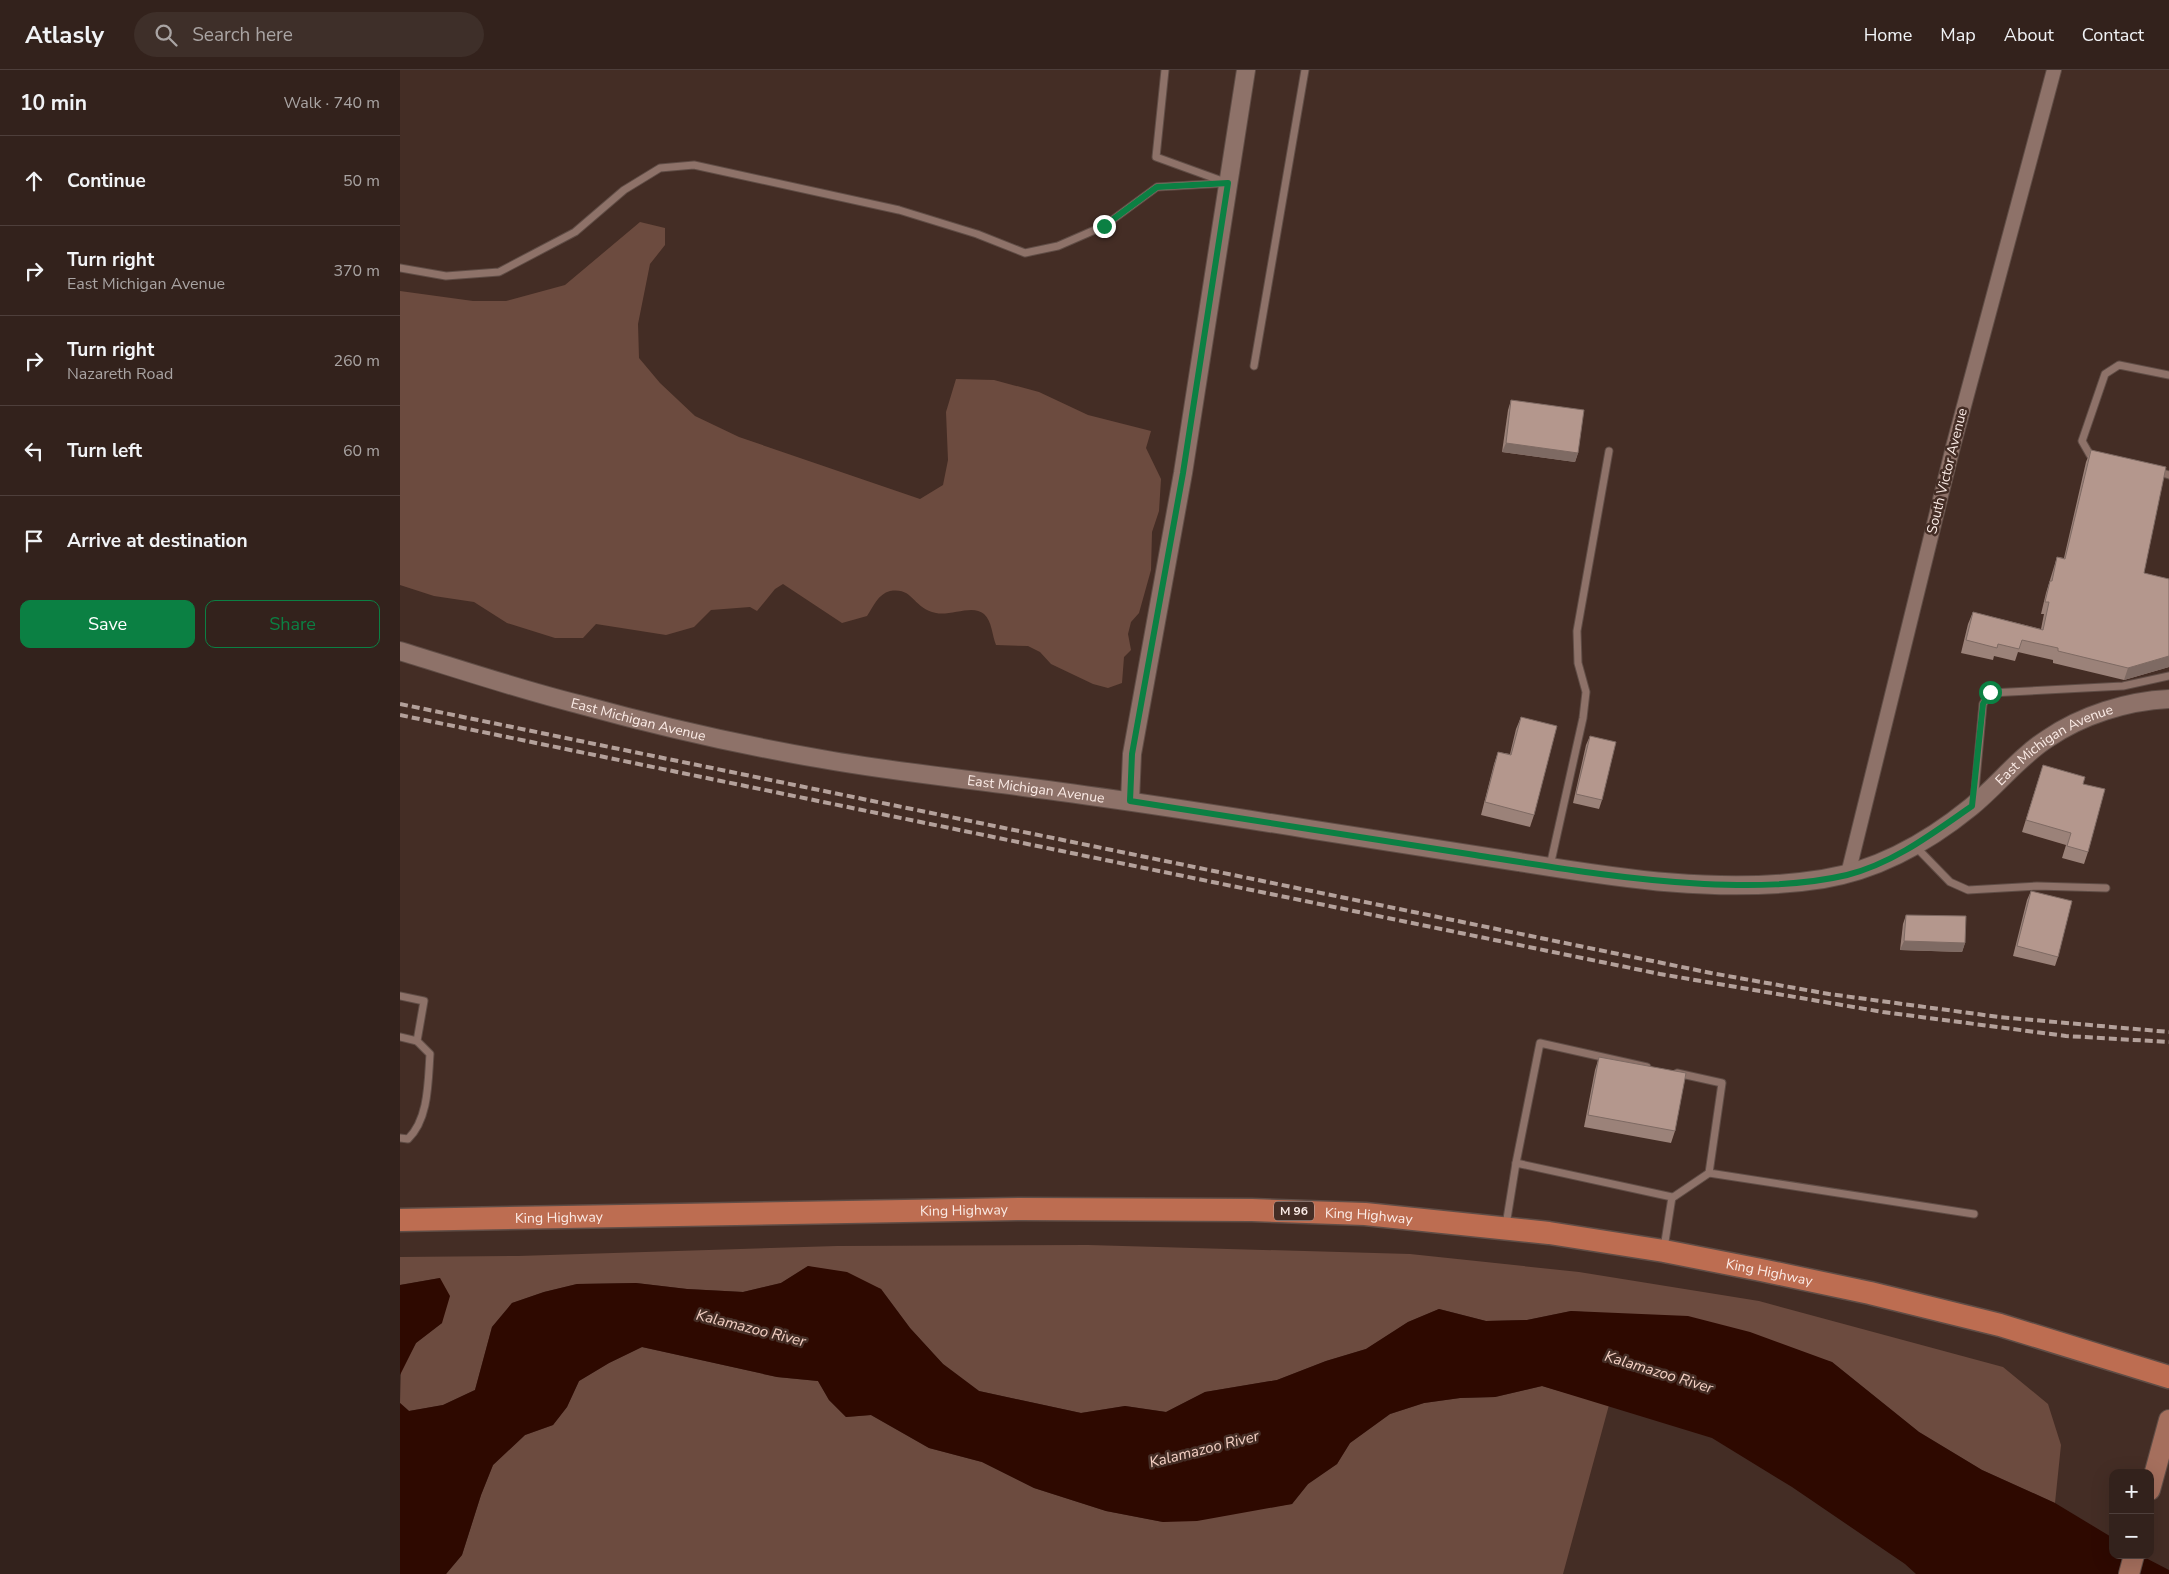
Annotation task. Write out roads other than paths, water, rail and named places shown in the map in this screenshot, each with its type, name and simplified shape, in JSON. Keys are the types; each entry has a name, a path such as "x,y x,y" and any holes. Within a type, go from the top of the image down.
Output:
{"main road":[{"name":"King Highway","path":"400,1220 1021,1209 1252,1210 1365,1214 1506,1228 1664,1251 1861,1291 2000,1325 2169,1377"},
{"path":"2154,1475 2169,1420"},
{"path":"2129,1574 2133,1559"}],"street":[{"path":"1130,801 1132,754 1183,473 1246,70"},
{"name":"South Victor Avenue","path":"1848,874 1952,447 2054,70"},
{"name":"East Michigan Avenue","path":"400,651 578,704 747,745 827,760 1130,801 1550,867 1654,881 1744,886 1794,883 1848,874 1880,864 1914,846 1974,804 2015,764 2048,738 2083,719 2146,700 2169,698"}],"lane":[{"path":"1165,70 1156,157 1228,183"},
{"path":"1254,366 1305,70"},
{"path":"400,268 446,276 499,272 575,232 624,190 660,168 694,165 899,210 977,234 1025,253 1058,246 1104,226 1157,187 1228,183"},
{"path":"2108,460 2090,456 2082,441 2104,374 2119,365 2169,375"},
{"path":"1550,867 1583,718 1586,692 1578,663 1577,631 1609,451"},
{"path":"2152,470 2169,475"},
{"path":"1974,804 1983,704 1990,692 2123,686 2169,676"},
{"path":"1914,846 1950,882 1968,890 2037,886 2106,888"},
{"path":"400,996 424,1001 417,1041"},
{"path":"400,1038 417,1041 430,1054 426,1099 416,1131 408,1139 400,1138"},
{"path":"1506,1228 1516,1163 1540,1042 1655,1068"},
{"path":"1665,1070 1722,1083 1709,1174"},
{"path":"1516,1163 1672,1198 1709,1174 1974,1214"},
{"path":"1664,1251 1672,1198"}],"water":[{"name":"Kalamazoo River","path":"808,1266 847,1272 881,1289 910,1328 943,1364 979,1391 1081,1413 1125,1406 1166,1412 1205,1392 1277,1380 1326,1361 1366,1349 1408,1322 1439,1309 1486,1321 1527,1320 1571,1311 1688,1316 1750,1332 1832,1362 1919,1432 1982,1470 2055,1503 2109,1536 2109,1559 2148,1559 2169,1570 2169,1574 1916,1574 1905,1564 1792,1487 1712,1438 1542,1386 1495,1397 1460,1398 1424,1403 1390,1414 1350,1443 1337,1464 1308,1484 1292,1504 1197,1521 1163,1522 1106,1511 1034,1488 982,1462 929,1448 871,1415 846,1417 829,1400 818,1381 777,1377 642,1347 609,1363 579,1381 567,1407 553,1425 525,1435 493,1465 481,1495 462,1555 446,1574 400,1574 400,1403 409,1411 443,1405 475,1390 492,1327 512,1303 544,1292 577,1284 636,1283 687,1289 743,1292 781,1283"},
{"path":"440,1278 450,1296 442,1323 416,1343 400,1375 400,1285"}],"railway":[{"path":"400,704 1711,973 1829,994 1999,1017 2169,1032"},
{"path":"400,715 1660,974 1883,1012 2066,1036 2169,1042"}]}
